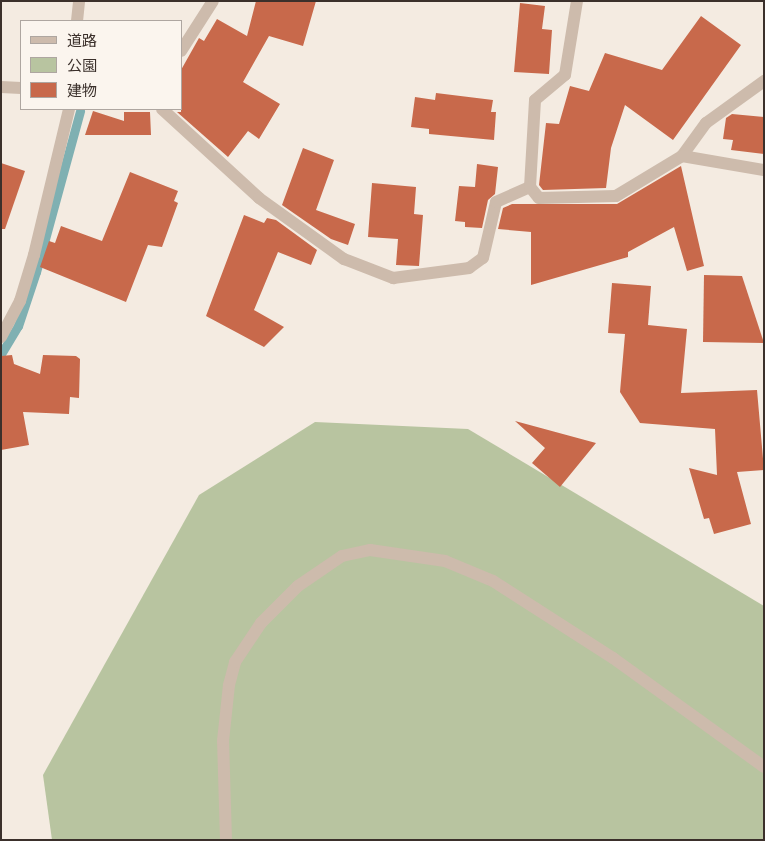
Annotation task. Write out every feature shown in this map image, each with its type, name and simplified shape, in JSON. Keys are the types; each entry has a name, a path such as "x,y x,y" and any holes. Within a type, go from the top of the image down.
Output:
{"street":[{"path":"77,20 79,1"},
{"path":"182,49 213,1"},
{"path":"577,1 565,75 535,100 530,187 539,198 616,196 682,156 706,123 764,81"},
{"path":"1,87 20,88"},
{"path":"1,337 20,301 34,255 69,110"},
{"path":"163,110 259,198 344,259 393,278 469,268 483,258 496,202 530,187"},
{"path":"682,156 764,170"},
{"path":"226,840 223,741 229,685 235,662 261,623 298,586 342,556 370,550 445,561 493,581 613,658 764,767"}],"green space":[{"path":"315,422 468,429 764,606 764,840 52,840 43,775 199,495"}],"building":[{"path":"256,1 316,1 303,46 269,36 243,82 280,104 259,139 248,131 228,157 177,112 182,110 182,68 199,38 204,41 217,19 247,36"},
{"path":"520,3 545,6 542,29 552,30 549,74 514,72"},
{"path":"701,16 741,45 673,140 625,105 611,148 606,188 543,190 539,185 546,123 559,124 570,86 589,91 605,53 662,70"},
{"path":"436,93 493,100 491,112 496,112 494,140 429,134 429,129 411,127 415,97 435,100"},
{"path":"93,111 124,121 124,112 150,112 151,135 85,135"},
{"path":"732,114 764,117 764,154 731,150 733,140 723,139 726,118"},
{"path":"303,148 334,160 316,210 355,224 348,245 331,239 282,205"},
{"path":"1,163 25,171 5,229 1,229"},
{"path":"477,164 498,167 495,194 488,200 482,228 465,227 465,222 455,221 459,186 475,187"},
{"path":"681,166 704,266 687,271 674,227 628,252 628,257 531,285 531,232 498,229 503,208 512,204 617,204"},
{"path":"130,172 178,191 174,201 178,203 162,247 148,245 126,302 40,267 49,241 55,243 61,226 102,241"},
{"path":"372,183 416,187 414,214 423,215 419,266 396,265 398,239 368,237"},
{"path":"244,215 264,223 267,218 276,220 317,250 311,265 278,252 254,310 284,327 264,347 206,316"},
{"path":"704,275 742,276 764,343 703,342"},
{"path":"612,283 651,286 648,325 687,329 681,393 757,390 764,470 737,472 751,524 714,534 709,518 704,519 689,468 717,475 715,429 640,423 620,392 625,334 608,333"},
{"path":"12,355 14,364 40,374 43,355 76,356 80,359 79,398 70,397 69,414 23,412 29,445 1,450 1,356"},
{"path":"515,421 596,443 560,487 532,463 545,448"}],"waterway":[{"path":"1,354 18,326 36,272 80,111"}]}
